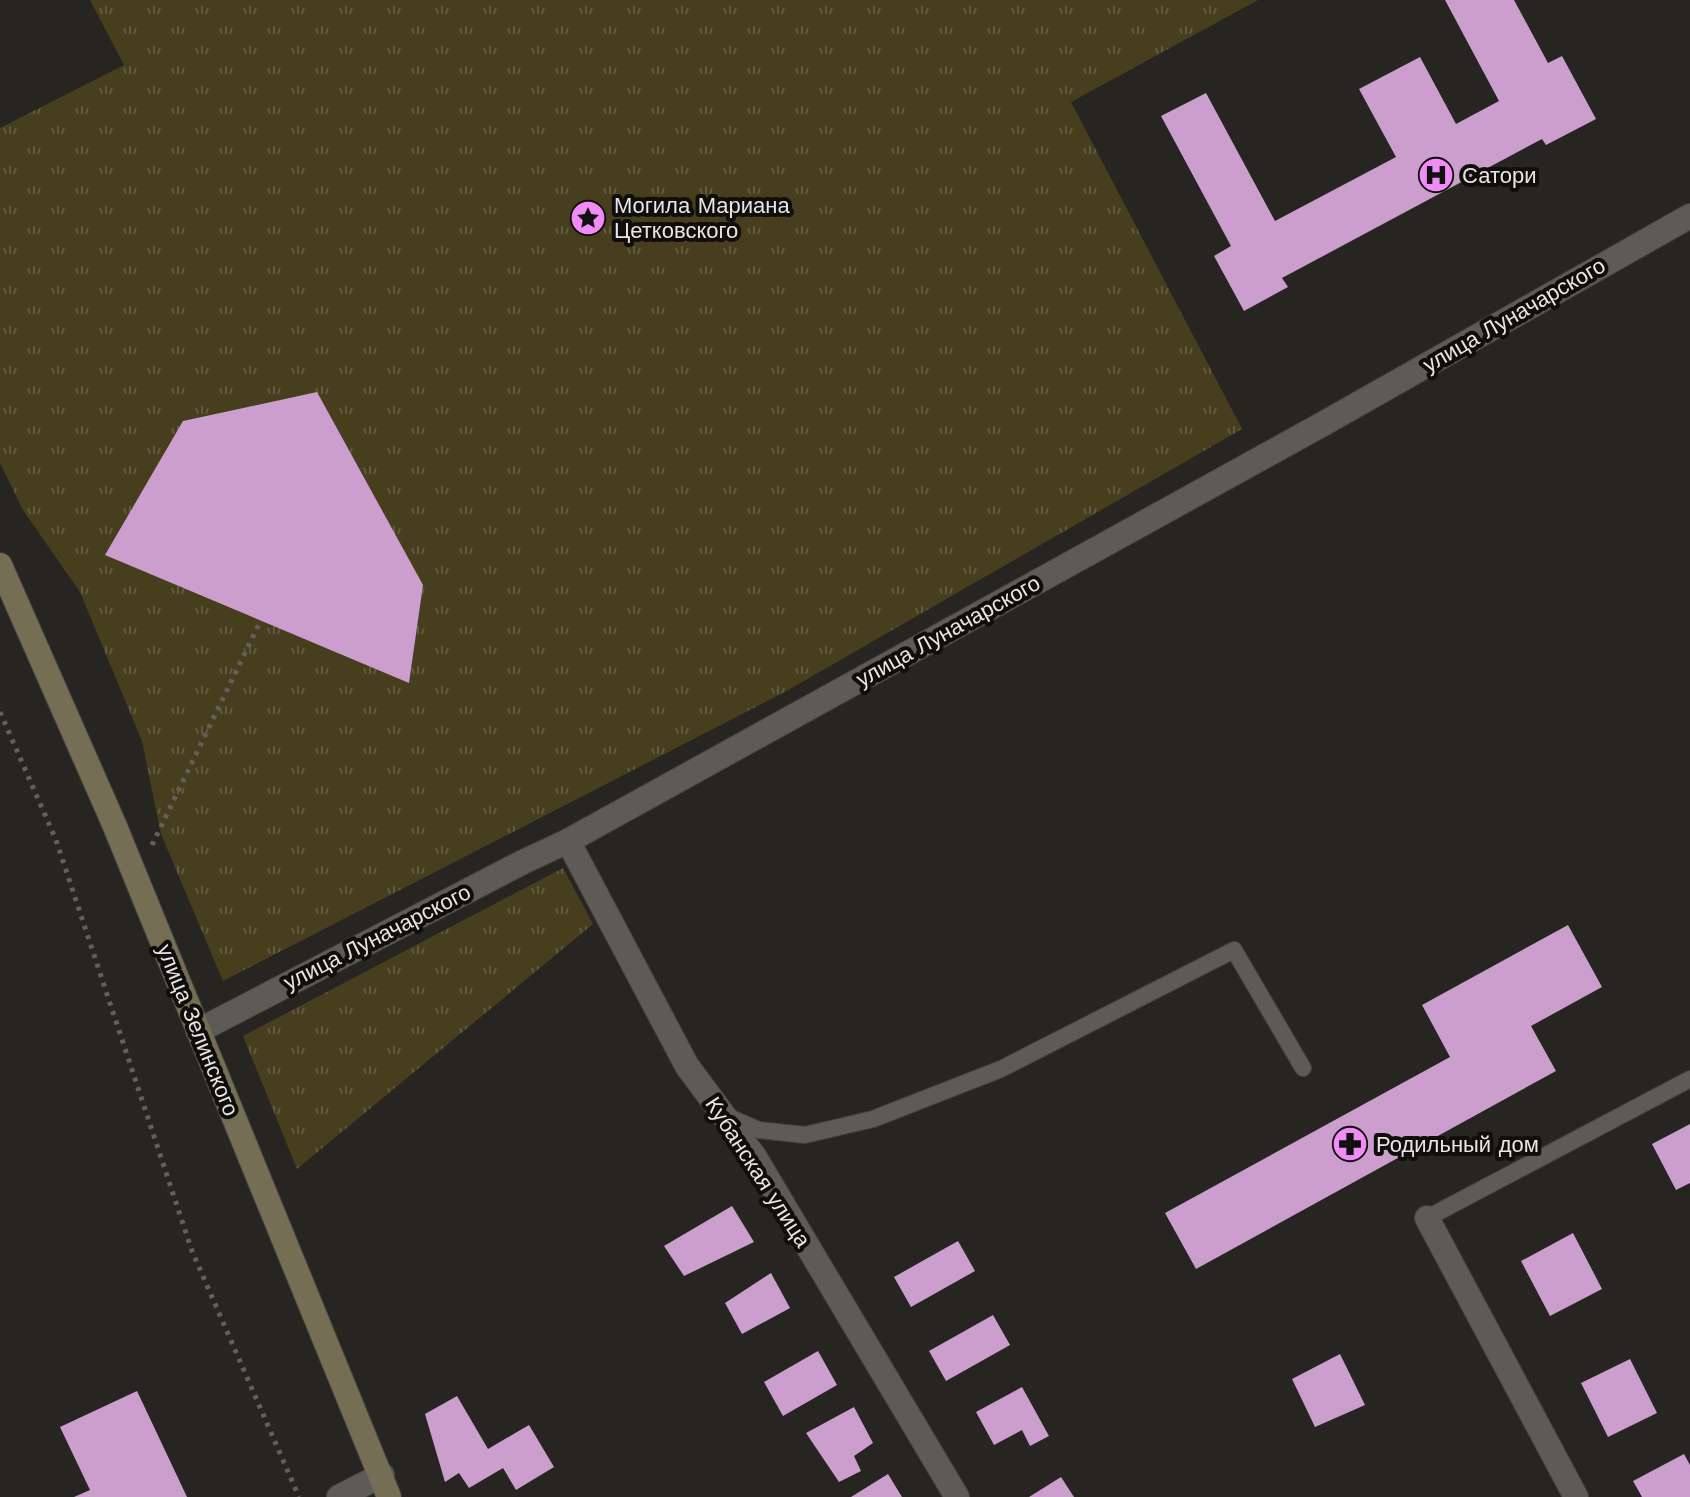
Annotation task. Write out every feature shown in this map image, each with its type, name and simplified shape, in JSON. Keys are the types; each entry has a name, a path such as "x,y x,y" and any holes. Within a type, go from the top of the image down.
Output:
{"main road":[{"name":"улица Зелинского","path":"0,565 136,879 385,1486"}],"street":[{"name":"улица Луначарского","path":"198,1031 568,841 1321,425 1690,216"},
{"name":"Кубанская улица","path":"568,841 687,1066 754,1156 957,1497"},
{"path":"1427,1218 1576,1497"},
{"path":"339,1497 385,1486"}],"lane":[{"path":"723,1114 759,1130 805,1135 873,1119 1001,1069 1234,950 1303,1068"},
{"path":"1427,1218 1690,1079"}],"path":[{"path":"136,879 261,620"},
{"path":"0,712 56,840 192,1251 299,1497"}],"green space":[{"path":"90,0 1258,0 1071,102 1242,429 783,693 223,981 161,834 142,741 80,592 23,510 0,463 0,128 124,65"},
{"path":"563,868 593,924 297,1169 243,1036"}],"building":[{"path":"1445,0 1514,0 1548,63 1562,56 1596,119 1546,145 1542,139 1282,278 1288,287 1244,311 1214,256 1231,246 1161,116 1206,93 1275,221 1396,157 1359,89 1420,57 1456,124 1499,101"},
{"path":"317,392 423,585 409,683 105,555 183,421"},
{"path":"1568,925 1602,987 1531,1026 1556,1071 1196,1269 1165,1213 1450,1057 1422,1005"},
{"path":"1690,1124 1690,1183 1676,1190 1652,1144"},
{"path":"732,1206 754,1242 684,1276 664,1246"},
{"path":"1573,1233 1602,1289 1550,1316 1521,1261"},
{"path":"958,1241 975,1271 911,1307 894,1277"},
{"path":"771,1273 790,1308 742,1334 725,1303"},
{"path":"993,1315 1010,1345 946,1381 929,1351"},
{"path":"818,1351 837,1385 783,1416 764,1382"},
{"path":"1340,1354 1365,1405 1315,1427 1292,1379"},
{"path":"1630,1359 1657,1413 1608,1437 1581,1383"},
{"path":"1022,1387 1049,1436 1030,1446 1022,1430 994,1445 976,1412"},
{"path":"137,1391 187,1497 74,1497 90,1490 60,1427"},
{"path":"457,1396 488,1449 529,1425 554,1467 516,1490 503,1468 469,1488 459,1473 445,1482 425,1414"},
{"path":"854,1407 873,1443 854,1456 861,1471 839,1482 806,1433"},
{"path":"1684,1454 1690,1465 1690,1497 1642,1497 1633,1481"},
{"path":"888,1474 902,1497 851,1497"},
{"path":"1061,1477 1074,1497 1029,1497"}],"place":[{"name":"Сатори","path":"1436,175"},
{"name":"Могила Мариана Цетковского","path":"588,218"},
{"name":"Родильный дом","path":"1350,1144"}]}
